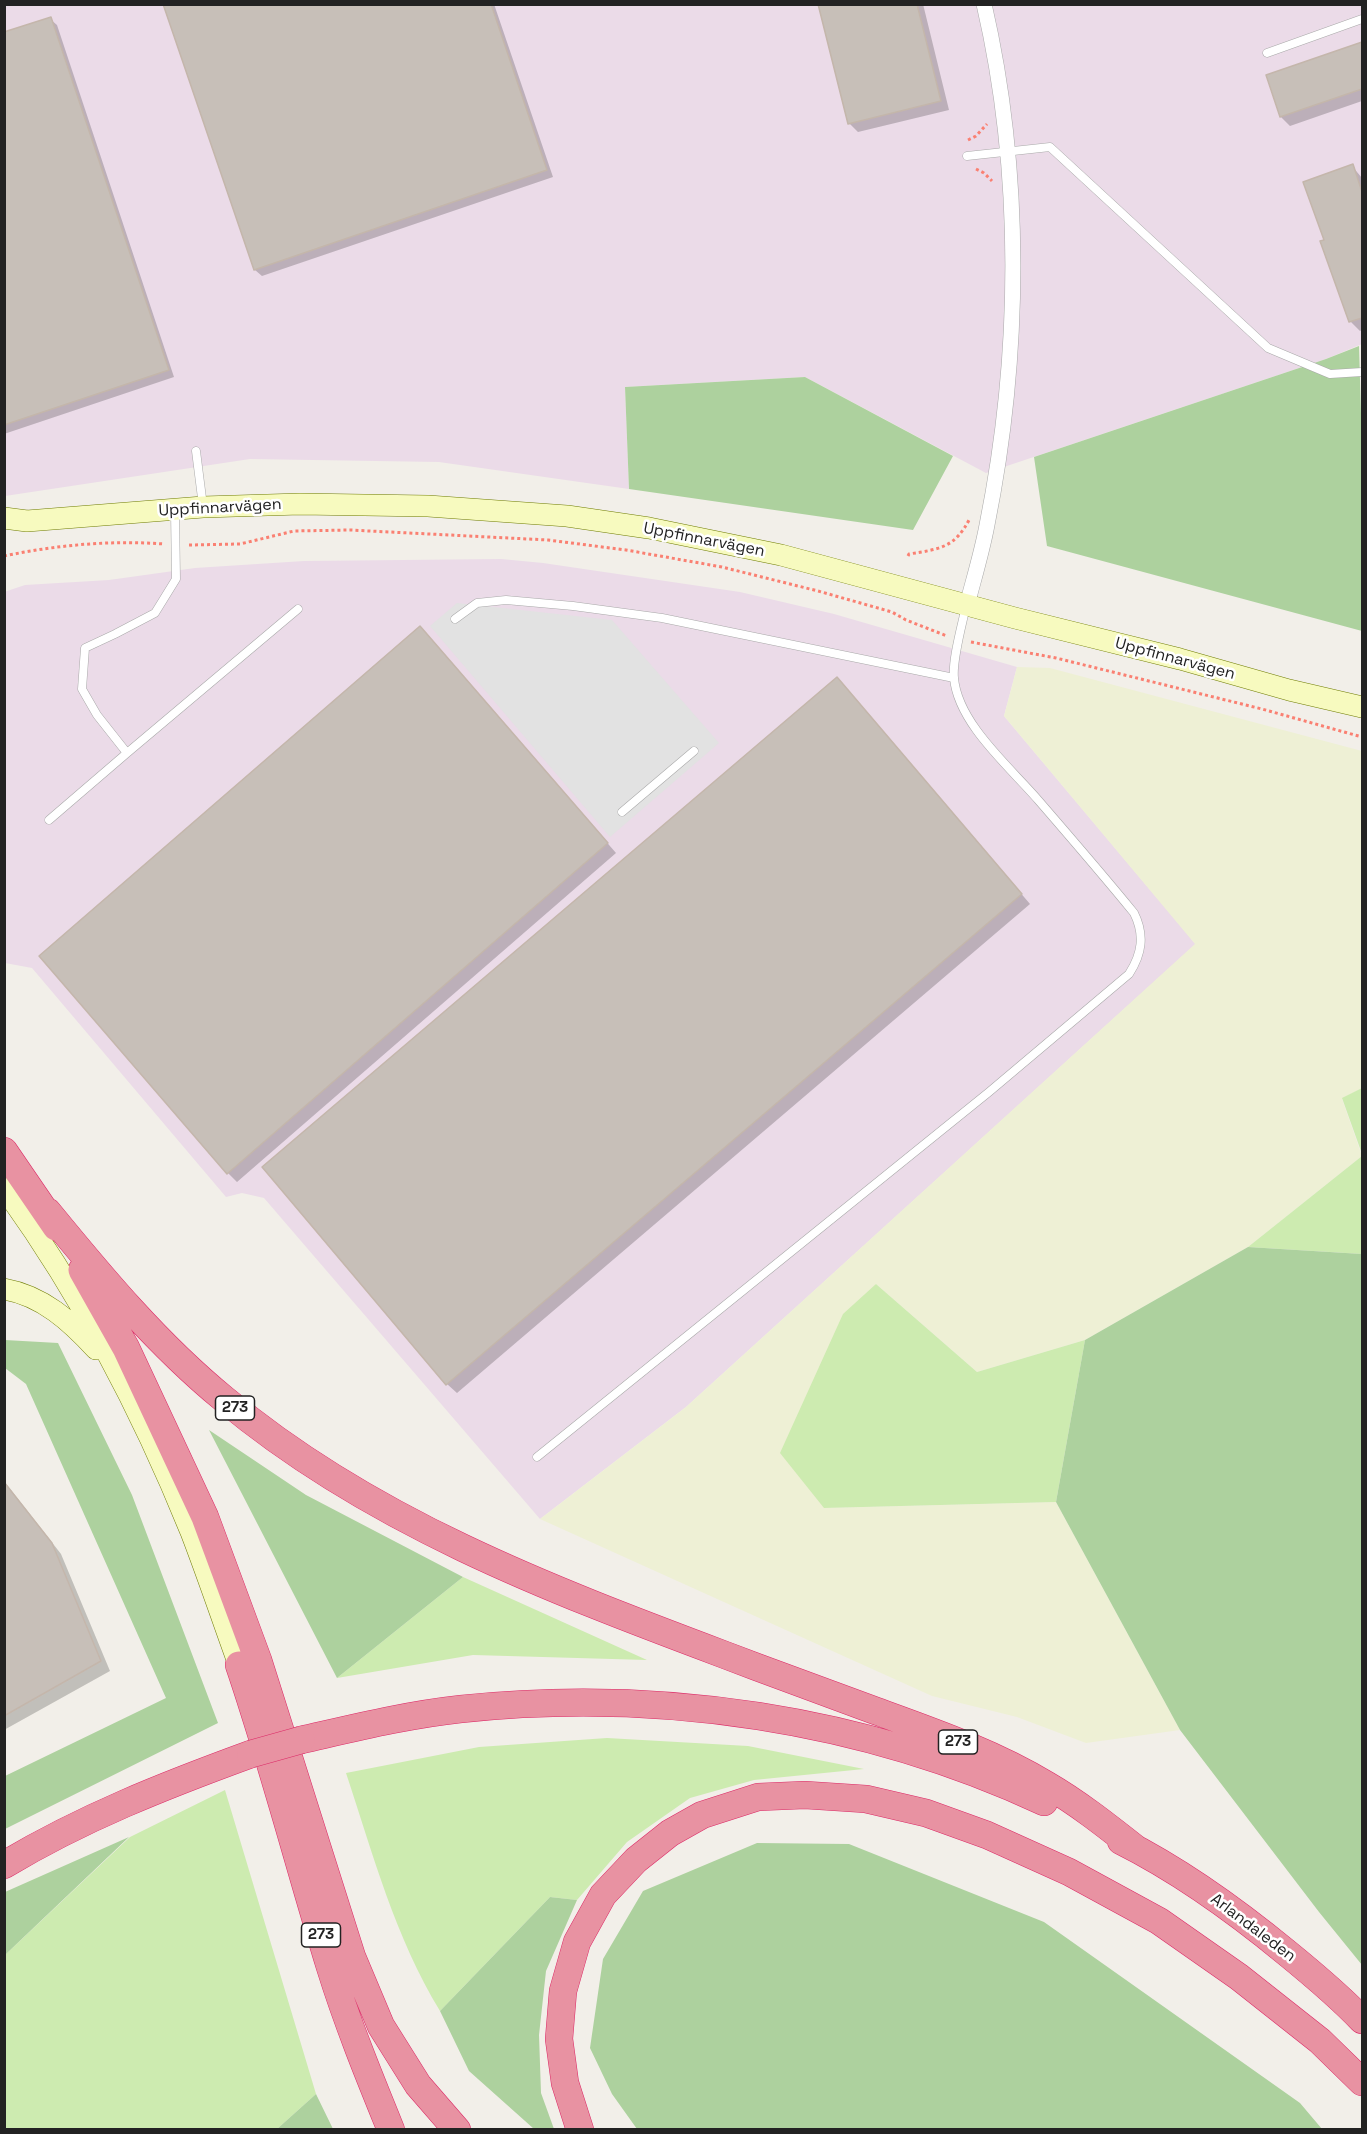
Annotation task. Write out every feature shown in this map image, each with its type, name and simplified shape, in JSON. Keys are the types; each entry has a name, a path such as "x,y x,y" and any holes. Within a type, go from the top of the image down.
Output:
{"highway":[{"name":"273","path":"4,1151 48,1212 93,1268 180,1360 223,1399 274,1439 373,1502 466,1551 563,1592 934,1732 1003,1762 1045,1784 1088,1812 1136,1848"},
{"path":"48,1212 126,1348 205,1517 258,1660 352,1958 381,2026 418,2085 457,2130"},
{"name":"273","path":"239,1665 263,1736 331,1969 390,2130"},
{"path":"4,1865 110,1809 174,1782 251,1754 393,1719 461,1709 516,1705 633,1704 687,1707 757,1716 866,1738 943,1760 1013,1788 1136,1848"},
{"path":"580,2130 565,2083 559,2038 563,1991 577,1942 603,1895 644,1854 670,1833 702,1815 758,1797 805,1795 866,1799 926,1813 987,1835 1069,1872 1159,1921 1239,1977 1320,2041 1362,2082"},
{"name":"Arlandaleden","path":"1136,1848 1172,1869 1243,1917 1339,1996 1362,2020"}],"street":[{"path":"967,605 987,526 1004,423 1012,322 1007,151 992,37 984,4"},
{"name":"Uppfinnarvägen","path":"4,518 27,521 203,507 300,504 428,506 567,516 649,528 781,555 1180,659 1289,690 1362,707"},
{"name":"Uppfinnarvägen","path":"4,529 27,521"},
{"name":"273","path":"4,1188 73,1291 140,1417 191,1534 239,1665"},
{"path":"4,1289 23,1293 54,1309 68,1320 117,1371"}],"lane":[{"path":"1267,53 1362,19"},
{"path":"967,156 1050,147 1268,348 1330,374 1362,372"},
{"path":"195,452 203,507"},
{"path":"127,753 97,715 82,689 85,648 155,613 176,579 175,509"},
{"path":"455,619 477,603 506,600 573,606 662,618 954,678"},
{"path":"537,1456 989,1092 1130,974 1138,961 1142,937 1140,925 1134,913 1037,798 983,739 965,714 954,678 958,640 967,605"},
{"path":"49,820 298,609"},
{"path":"621,812 694,751"}],"path":[{"path":"971,169 984,173 994,184"},
{"path":"908,556 955,541 964,530 971,515"},
{"path":"4,556 105,543 138,542 205,546 240,544 294,531 350,530 548,540 626,550 733,570 818,591 892,612 906,620 958,640 1056,658 1262,709 1362,737"}],"shaded area":[{"path":"5,5 1362,5 1362,344 1326,359 986,473 805,377 625,387 629,489 439,462 250,459 5,496"},
{"path":"501,559 740,592 834,614 1017,667 1004,716 1196,944 686,1407 540,1519 264,1198 242,1193 226,1197 32,968 5,963 4,592 25,585 109,580 195,568 304,561"},
{"path":"457,603 612,620 719,743 610,837 430,626"}],"green space":[{"path":"1359,346 1362,447 1362,631 1047,546 1034,457"},
{"path":"805,377 953,456 913,530 629,489 625,387"},
{"path":"1017,667 1050,668 1362,751 1362,1088 1342,1099 1362,1156 1248,1247 1085,1340 977,1372 876,1284 824,1508 1056,1502 1180,1730 1086,1743 1017,1717 932,1696 540,1519 686,1407 1195,944 1004,716"},
{"path":"1362,1088 1362,1154 1342,1098"},
{"path":"1362,1156 1362,1254 1248,1247"},
{"path":"1248,1247 1362,1254 1362,1965 1180,1730 1056,1502 1085,1340"},
{"path":"876,1284 977,1372 1085,1340 1056,1502 824,1508 780,1453 843,1314"},
{"path":"5,1340 58,1343 132,1495 218,1723 5,1829 5,1776 166,1698 26,1384 5,1368"},
{"path":"209,1430 306,1495 463,1577 337,1678"},
{"path":"463,1577 647,1660 473,1655 337,1678"},
{"path":"607,1738 748,1746 864,1769 754,1780 690,1798 627,1842 577,1900 550,1897 440,2011 410,1954 386,1895 346,1773 479,1747"},
{"path":"225,1790 316,2094 277,2129 5,2130 5,1955 130,1837"},
{"path":"129,1837 5,1955 5,1892"},
{"path":"757,1843 849,1844 1044,1922 1300,2103 1322,2129 637,2129 612,2094 590,2048 603,1959 643,1891"},
{"path":"550,1897 577,1900 546,1971 539,2035 541,2093 554,2129 534,2129 469,2071 440,2011"},
{"path":"316,2094 333,2129 277,2129"}],"building":[{"path":"163,4 491,4 547,170 254,270"},
{"path":"818,4 917,4 941,101 848,124"},
{"path":"51,17 169,370 4,425 4,32"},
{"path":"1362,42 1362,89 1280,117 1266,75"},
{"path":"1353,164 1362,192 1362,318 1349,322 1320,241 1324,240 1303,182"},
{"path":"420,626 608,843 227,1174 39,956"},
{"path":"837,677 1022,894 446,1385 262,1167"},
{"path":"4,1482 52,1543 101,1661 4,1716"}]}
